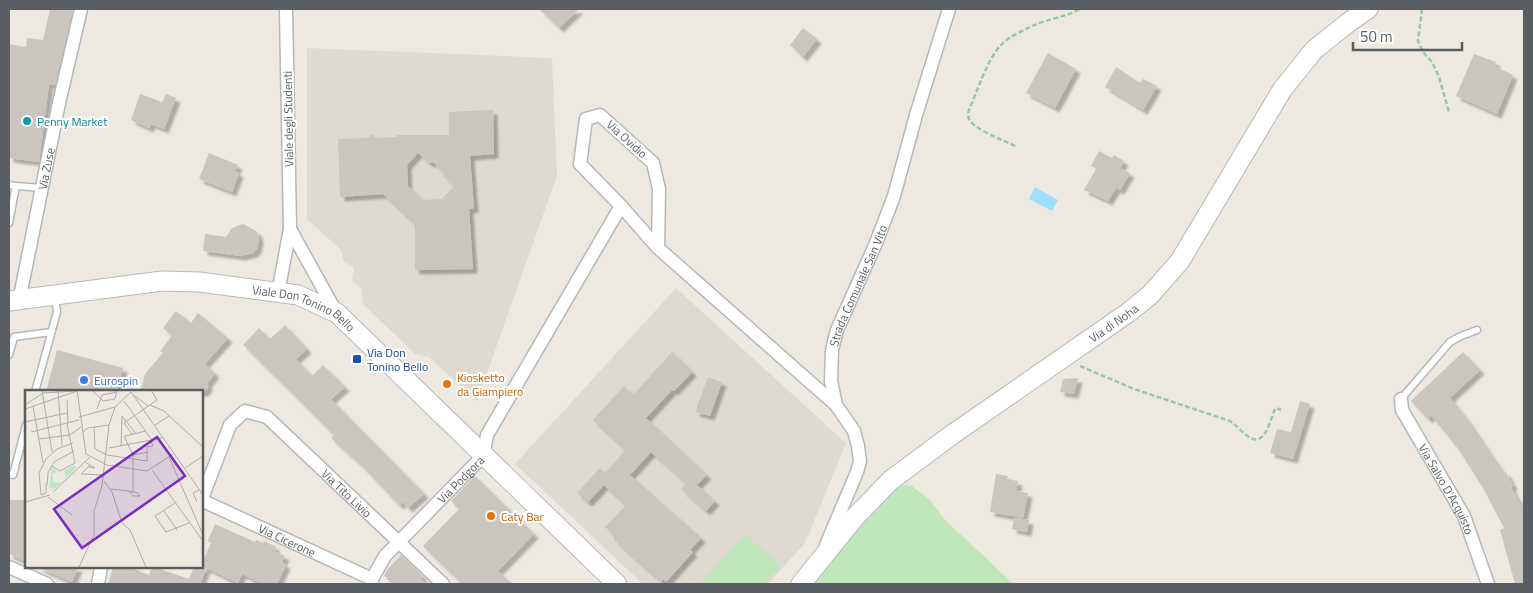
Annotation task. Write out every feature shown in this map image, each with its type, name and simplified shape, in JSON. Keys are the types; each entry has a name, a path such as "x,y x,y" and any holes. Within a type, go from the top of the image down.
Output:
{"street":[{"name":"Via Zuse","path":"14,301 42,188 81,9"},
{"name":"Viale degli Studenti","path":"278,293 290,229 286,9"},
{"name":"Strada Comunale San Vito","path":"821,558 857,472 860,460 854,431 836,405 831,381 832,350 837,330 876,243 894,196 916,114 949,9"},
{"name":"Via di Noha","path":"801,584 855,517 891,480 1129,312 1150,295 1180,261 1282,90 1314,50 1368,9"},
{"name":"Via Ovidio","path":"658,248 659,188 653,163 600,115 586,119 580,164 658,248 836,405"},
{"name":"Via Podgora","path":"372,582 385,556 398,541 483,456 487,435 621,206"},
{"path":"290,229 337,313"},
{"name":"Viale Don Tonino Bello","path":"14,301 162,281 199,282 298,295 337,313 617,584"},
{"name":"Via Salvo D'Acquisto","path":"1402,399 1402,410 1464,516 1488,584"},
{"name":"Via Tito Livio","path":"202,498 230,425 245,411 268,417 443,584"},
{"name":"Via Cicerone","path":"202,501 372,582"},
{"path":"9,566 47,584"},
{"path":"98,584 102,568"}],"lane":[{"path":"9,185 42,188"},
{"path":"9,223 16,186"},
{"path":"36,390 57,312 55,296"},
{"path":"1402,399 1450,342 1477,330"},
{"path":"9,355 14,337 51,332"},
{"path":"9,474 13,475 25,429"}],"path":[{"path":"1015,146 992,136 974,125 968,116 992,58 1000,45 1009,38 1032,26 1080,9"},
{"path":"1422,9 1418,40 1423,52 1432,62 1439,77 1449,112"},
{"path":"1064,357 1095,374 1230,421 1254,439 1260,439 1265,435 1274,411 1276,408 1281,410"}],"shaded area":[{"path":"307,48 552,58 557,176 477,401 429,357 415,354 363,304 361,287 352,281 354,268 344,262 341,250 307,219"},
{"path":"676,288 846,443 805,543 768,584 643,584 515,464"}],"green space":[{"path":"903,485 912,486 930,500 945,520 1013,584 813,584 892,489"},
{"path":"745,534 781,566 764,584 700,584"}],"water":[{"path":"1035,187 1058,200 1052,211 1029,199"}],"building":[{"path":"50,9 73,9 55,85 49,84 39,162 9,158 9,44 26,47 27,38 43,40"},
{"path":"539,9 579,9 559,28"},
{"path":"803,28 817,39 803,57 790,45"},
{"path":"1048,53 1076,69 1055,108 1026,93"},
{"path":"1474,54 1496,62 1494,66 1513,75 1497,114 1456,96"},
{"path":"1116,67 1140,83 1143,79 1157,86 1143,110 1105,87"},
{"path":"140,94 162,102 166,94 176,98 164,129 151,124 149,128 131,120"},
{"path":"493,110 494,154 470,156 474,208 469,209 473,269 415,270 415,224 383,194 340,197 338,139 368,138 372,134 376,138 397,137 397,135 449,135 449,112","holes":["418,153 429,163 433,162 444,172 443,176 454,186 442,199 423,200 408,186 407,165"]},
{"path":"1099,151 1112,158 1114,155 1124,161 1120,168 1130,173 1120,190 1116,188 1108,201 1084,190 1096,169 1091,166"},
{"path":"209,153 238,165 235,171 239,173 232,192 199,179"},
{"path":"243,224 258,234 257,249 253,253 241,256 203,251 205,234 226,237 232,228"},
{"path":"176,311 191,323 198,313 228,338 205,364 215,373 204,392 202,390 141,390 145,374 163,353 160,351 172,336 163,328"},
{"path":"285,325 307,349 296,359 312,376 323,365 345,387 331,399 424,494 408,508 403,502 399,505 360,464 331,438 334,435 243,345 259,328 270,339"},
{"name":"Eurospin","path":"57,350 123,368 117,390 47,390"},
{"path":"672,352 692,372 646,418 707,475 697,485 715,501 706,511 681,489 686,483 651,452 630,475 701,538 690,550 693,552 666,582 663,579 661,582 614,540 615,536 605,527 626,505 604,485 588,502 577,493 600,468 605,473 626,450 593,420 624,386 633,395"},
{"path":"1463,352 1480,370 1450,398 1503,473 1506,472 1513,486 1511,487 1524,512 1524,584 1515,584 1500,530 1504,528 1483,488 1459,450 1431,415 1428,419 1411,401"},
{"path":"708,377 722,382 710,416 695,412"},
{"path":"1078,378 1074,394 1060,392 1063,379"},
{"path":"1300,401 1310,404 1293,459 1270,453 1277,429 1291,432"},
{"path":"996,474 1008,476 1007,479 1018,481 1016,491 1028,493 1023,518 990,512"},
{"path":"475,476 534,534 498,571 512,584 462,584 423,546 459,509 451,501"},
{"path":"9,500 25,500 25,562 9,554"},
{"path":"1014,518 1029,520 1027,532 1012,529"},
{"path":"215,524 255,542 256,540 263,543 264,541 276,547 274,551 285,556 282,562 286,565 277,584 263,584 242,574 238,583 206,568 200,584 108,584 113,568 132,568 149,575 152,568 157,568 189,579 194,568 204,567 202,563 211,543 208,541"},
{"path":"401,555 423,577 421,579 426,584 392,584 384,575"},
{"path":"39,568 78,568 72,582"}],"place":[{"name":"Penny Market","path":"27,121"},
{"name":"Via Don Tonino Bello","path":"357,359"},
{"name":"Eurospin","path":"84,380"},
{"name":"Kiosketto da Giampiero","path":"447,384"},
{"name":"Caty Bar","path":"491,516"}]}
